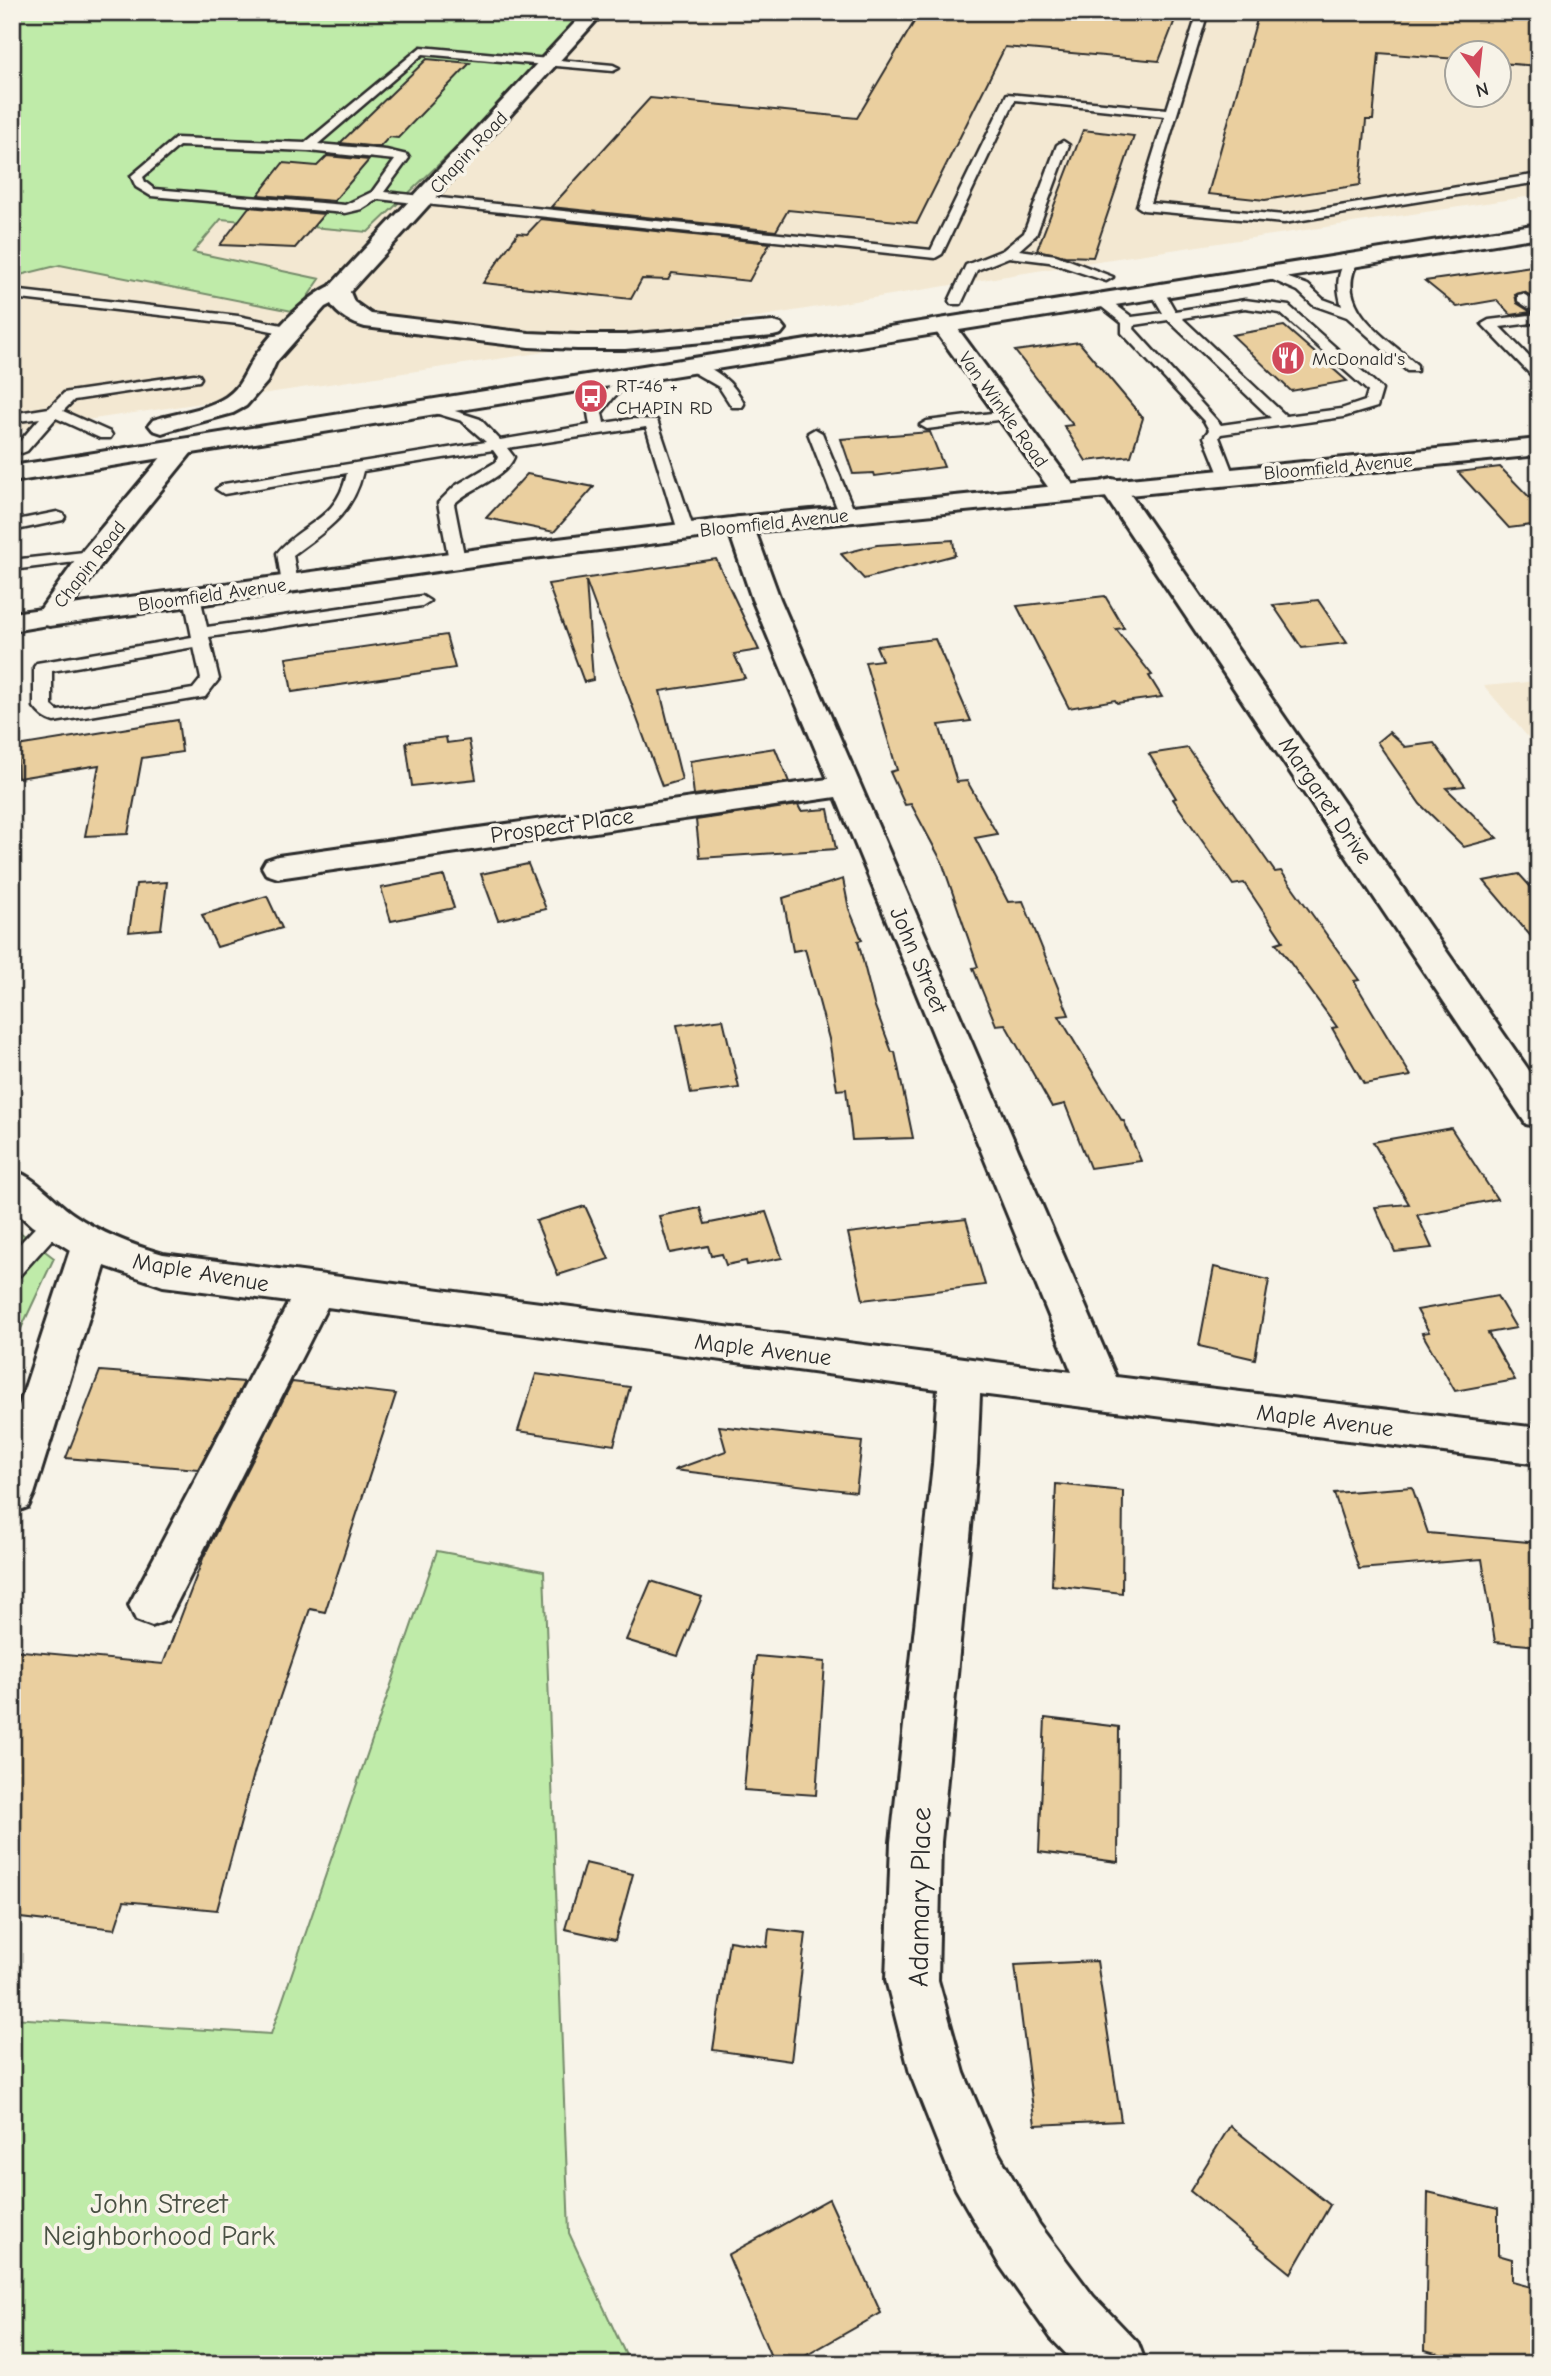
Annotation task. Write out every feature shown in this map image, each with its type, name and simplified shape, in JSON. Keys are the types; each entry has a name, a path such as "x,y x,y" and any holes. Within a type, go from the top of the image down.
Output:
{"main road":[{"name":"Chapin Road","path":"134,430 224,408 237,401 255,382 265,360 317,302 339,290 551,63 595,12"},
{"path":"12,474 944,326 1103,288 1157,290 1352,260 1537,226"},
{"path":"882,312 956,301 1103,288 1537,226"},
{"path":"339,290 343,305 365,320 528,340 625,342 782,328 556,363"},
{"name":"Van Winkle Road","path":"944,326 1065,492"},
{"path":"17,449 254,410"},
{"name":"Chapin Road","path":"49,617 93,556 183,447"},
{"name":"Bloomfield Avenue","path":"12,622 686,531 847,513 1539,447"},
{"name":"Margaret Drive","path":"1112,487 1539,1114"},
{"name":"John Street","path":"740,525 766,599 1102,1393"},
{"name":"Prospect Place","path":"278,867 847,786"},
{"name":"Maple Avenue","path":"12,1184 31,1205 92,1245 163,1270 1102,1393 1539,1446"},
{"path":"12,1494 92,1245"},
{"path":"152,1605 316,1291"},
{"name":"Adamary Place","path":"960,1374 955,1464 916,1842 912,1979 937,2073 976,2169 1018,2244 1072,2317 1117,2364"}],"lane":[{"path":"1203,12 1143,206 1284,219 1539,178"},
{"path":"1498,12 1539,16"},
{"path":"308,147 421,50 613,68"},
{"path":"376,195 935,254 1011,96 1172,114"},
{"path":"176,142 308,147 386,154 403,159 376,195 358,206 345,209 151,192 140,184 137,176 176,142"},
{"path":"956,301 971,268 1008,253 1030,234 1063,145"},
{"path":"1008,253 1051,258 1103,288 1129,322 1128,330 1210,419 1216,430"},
{"path":"1352,260 1343,272 1345,297 1352,314"},
{"path":"1264,273 1303,288 1318,302 1352,314 1412,368"},
{"path":"1157,290 1171,316 1283,421"},
{"path":"12,294 238,320 292,331"},
{"path":"1522,298 1539,310"},
{"path":"1129,322 1245,304 1284,309 1375,390 1372,404 1343,413 1216,430 1211,437 1226,476"},
{"path":"1539,318 1489,324 1539,375"},
{"path":"691,365 731,389 737,404"},
{"path":"598,428 595,413 609,394 630,376"},
{"path":"17,449 69,396 194,378"},
{"path":"430,407 472,419 490,433 506,457 503,465 460,489 446,503 457,560"},
{"path":"12,418 54,412 134,430"},
{"path":"927,425 1008,415"},
{"path":"224,489 598,428 632,423 652,424 686,531"},
{"path":"816,433 827,468 847,513"},
{"path":"290,584 285,553 339,509 351,492 352,478 357,467"},
{"path":"12,526 57,517"},
{"path":"12,565 93,556"},
{"path":"192,597 201,637 210,679 199,693 54,717 43,707 43,667 201,637 422,601"},
{"path":"12,1268 54,1222"}],"shaded area":[{"path":"593,12 1539,12 1539,195 1098,261 532,354 12,431 12,277 60,265 297,312 320,279 193,253 221,219 368,232"},
{"path":"1539,681 1539,750 1484,686"}],"green space":[{"path":"12,12 593,12 550,58 368,232 221,219 193,252 320,279 297,312 60,265 12,277"},
{"path":"12,1226 54,1258 12,1348"},
{"name":"John Street Neighborhood Park","path":"437,1551 544,1571 569,2233 630,2364 12,2364 12,2018 271,2034"}],"building":[{"path":"920,12 1178,12 1159,61 1005,47 917,223 788,210 776,231 551,207 650,98 857,118"},
{"path":"1259,12 1434,12 1539,22 1539,66 1512,64 1512,38 1442,38 1442,58 1379,53 1373,120 1366,120 1360,185 1265,200 1208,194"},
{"path":"427,59 470,63 398,138 389,137 380,147 340,143"},
{"path":"1083,130 1134,136 1093,257 1065,256 1037,250"},
{"path":"327,156 369,160 334,201 258,195 283,163 317,166"},
{"path":"249,207 324,214 295,248 220,245"},
{"path":"541,219 770,243 749,281 672,273 668,280 642,279 631,299 483,283 518,233 527,234"},
{"path":"1539,265 1539,300 1524,292 1515,295 1517,303 1531,312 1511,315 1497,300 1457,307 1425,281"},
{"name":"McDonald's","path":"1284,326 1347,381 1291,391 1232,335"},
{"path":"1079,342 1143,418 1131,456 1086,461 1064,426 1073,425 1015,351"},
{"path":"930,432 944,467 875,476 874,473 853,474 841,439"},
{"path":"1500,467 1539,507 1539,524 1509,528 1458,472"},
{"path":"527,474 594,487 554,532 486,518"},
{"path":"953,540 955,555 864,579 841,554 877,545"},
{"path":"716,559 759,650 734,654 745,678 660,691 682,780 662,786 586,581 593,680 584,682 548,584"},
{"path":"1105,596 1124,628 1116,629 1152,675 1149,676 1162,697 1117,703 1115,700 1069,708 1017,606"},
{"path":"1318,600 1347,643 1302,648 1273,605"},
{"path":"446,635 455,668 292,692 286,658"},
{"path":"935,639 971,721 939,725 957,782 967,781 997,834 975,838 1008,902 1023,901 1069,1015 1059,1016 1124,1121 1141,1161 1090,1168 1065,1104 1052,1107 1005,1024 996,1025 973,968 978,967 942,862 911,804 905,805 890,772 897,770 865,662 882,660 876,646"},
{"path":"178,720 182,752 142,758 128,834 85,836 99,765 18,778 17,746"},
{"path":"1389,732 1405,747 1434,743 1465,786 1446,788 1497,838 1464,847 1420,804 1377,742"},
{"path":"446,737 447,743 469,740 476,779 412,786 406,742"},
{"path":"775,748 789,782 694,795 690,761"},
{"path":"1188,748 1275,872 1281,871 1359,980 1354,981 1411,1076 1364,1084 1332,1028 1337,1027 1276,943 1283,941 1244,883 1233,885 1173,799 1176,798 1149,754"},
{"path":"798,805 801,811 828,809 836,849 700,858 696,820"},
{"path":"528,864 546,909 498,920 481,874"},
{"path":"1519,874 1539,896 1539,946 1484,881"},
{"path":"444,876 454,908 391,921 381,888"},
{"path":"843,879 849,909 862,940 858,941 874,1004 892,1052 895,1052 913,1138 852,1140 846,1089 837,1090 829,1039 805,949 793,951 783,898"},
{"path":"167,882 161,929 129,932 136,884"},
{"path":"267,896 282,928 217,947 202,915"},
{"path":"723,1019 739,1088 691,1094 677,1025"},
{"path":"1451,1128 1497,1199 1417,1215 1432,1248 1395,1252 1375,1207 1409,1204 1373,1142"},
{"path":"585,1206 609,1259 558,1275 536,1221"},
{"path":"700,1208 705,1224 766,1212 782,1258 747,1265 746,1261 726,1265 722,1254 711,1256 708,1246 670,1253 659,1216"},
{"path":"966,1219 985,1285 863,1300 848,1233"},
{"path":"1214,1267 1269,1280 1255,1359 1199,1346"},
{"path":"1497,1296 1516,1328 1488,1333 1515,1380 1455,1391 1422,1333 1429,1332 1417,1310"},
{"path":"100,1371 244,1382 198,1469 66,1458"},
{"path":"536,1374 630,1387 614,1445 518,1431"},
{"path":"292,1382 396,1394 325,1612 310,1609 255,1770 217,1910 124,1901 115,1929 12,1917 12,1650 163,1664 204,1556"},
{"path":"719,1426 862,1442 856,1492 674,1470 726,1451"},
{"path":"1056,1484 1123,1491 1122,1593 1052,1585"},
{"path":"1412,1487 1428,1533 1539,1543 1539,1646 1495,1642 1482,1559 1359,1569 1334,1493"},
{"path":"651,1581 702,1597 678,1656 626,1640"},
{"path":"756,1656 825,1662 816,1795 744,1790"},
{"path":"1045,1718 1119,1727 1118,1862 1039,1852"},
{"path":"585,1863 633,1874 615,1940 565,1929"},
{"path":"769,1929 806,1933 791,2061 713,2050 729,1941 767,1947"},
{"path":"1097,1961 1121,2121 1035,2125 1015,1965"},
{"path":"1230,2126 1330,2205 1291,2273 1190,2191"},
{"path":"1428,2192 1498,2209 1498,2255 1512,2259 1512,2282 1539,2289 1539,2364 1475,2364 1425,2350"},
{"path":"829,2199 881,2313 791,2364 774,2364 728,2255"}],"place":[{"name":"McDonald's","path":"1288,358"},
{"name":"RT-46 + CHAPIN RD","path":"591,396"}]}
